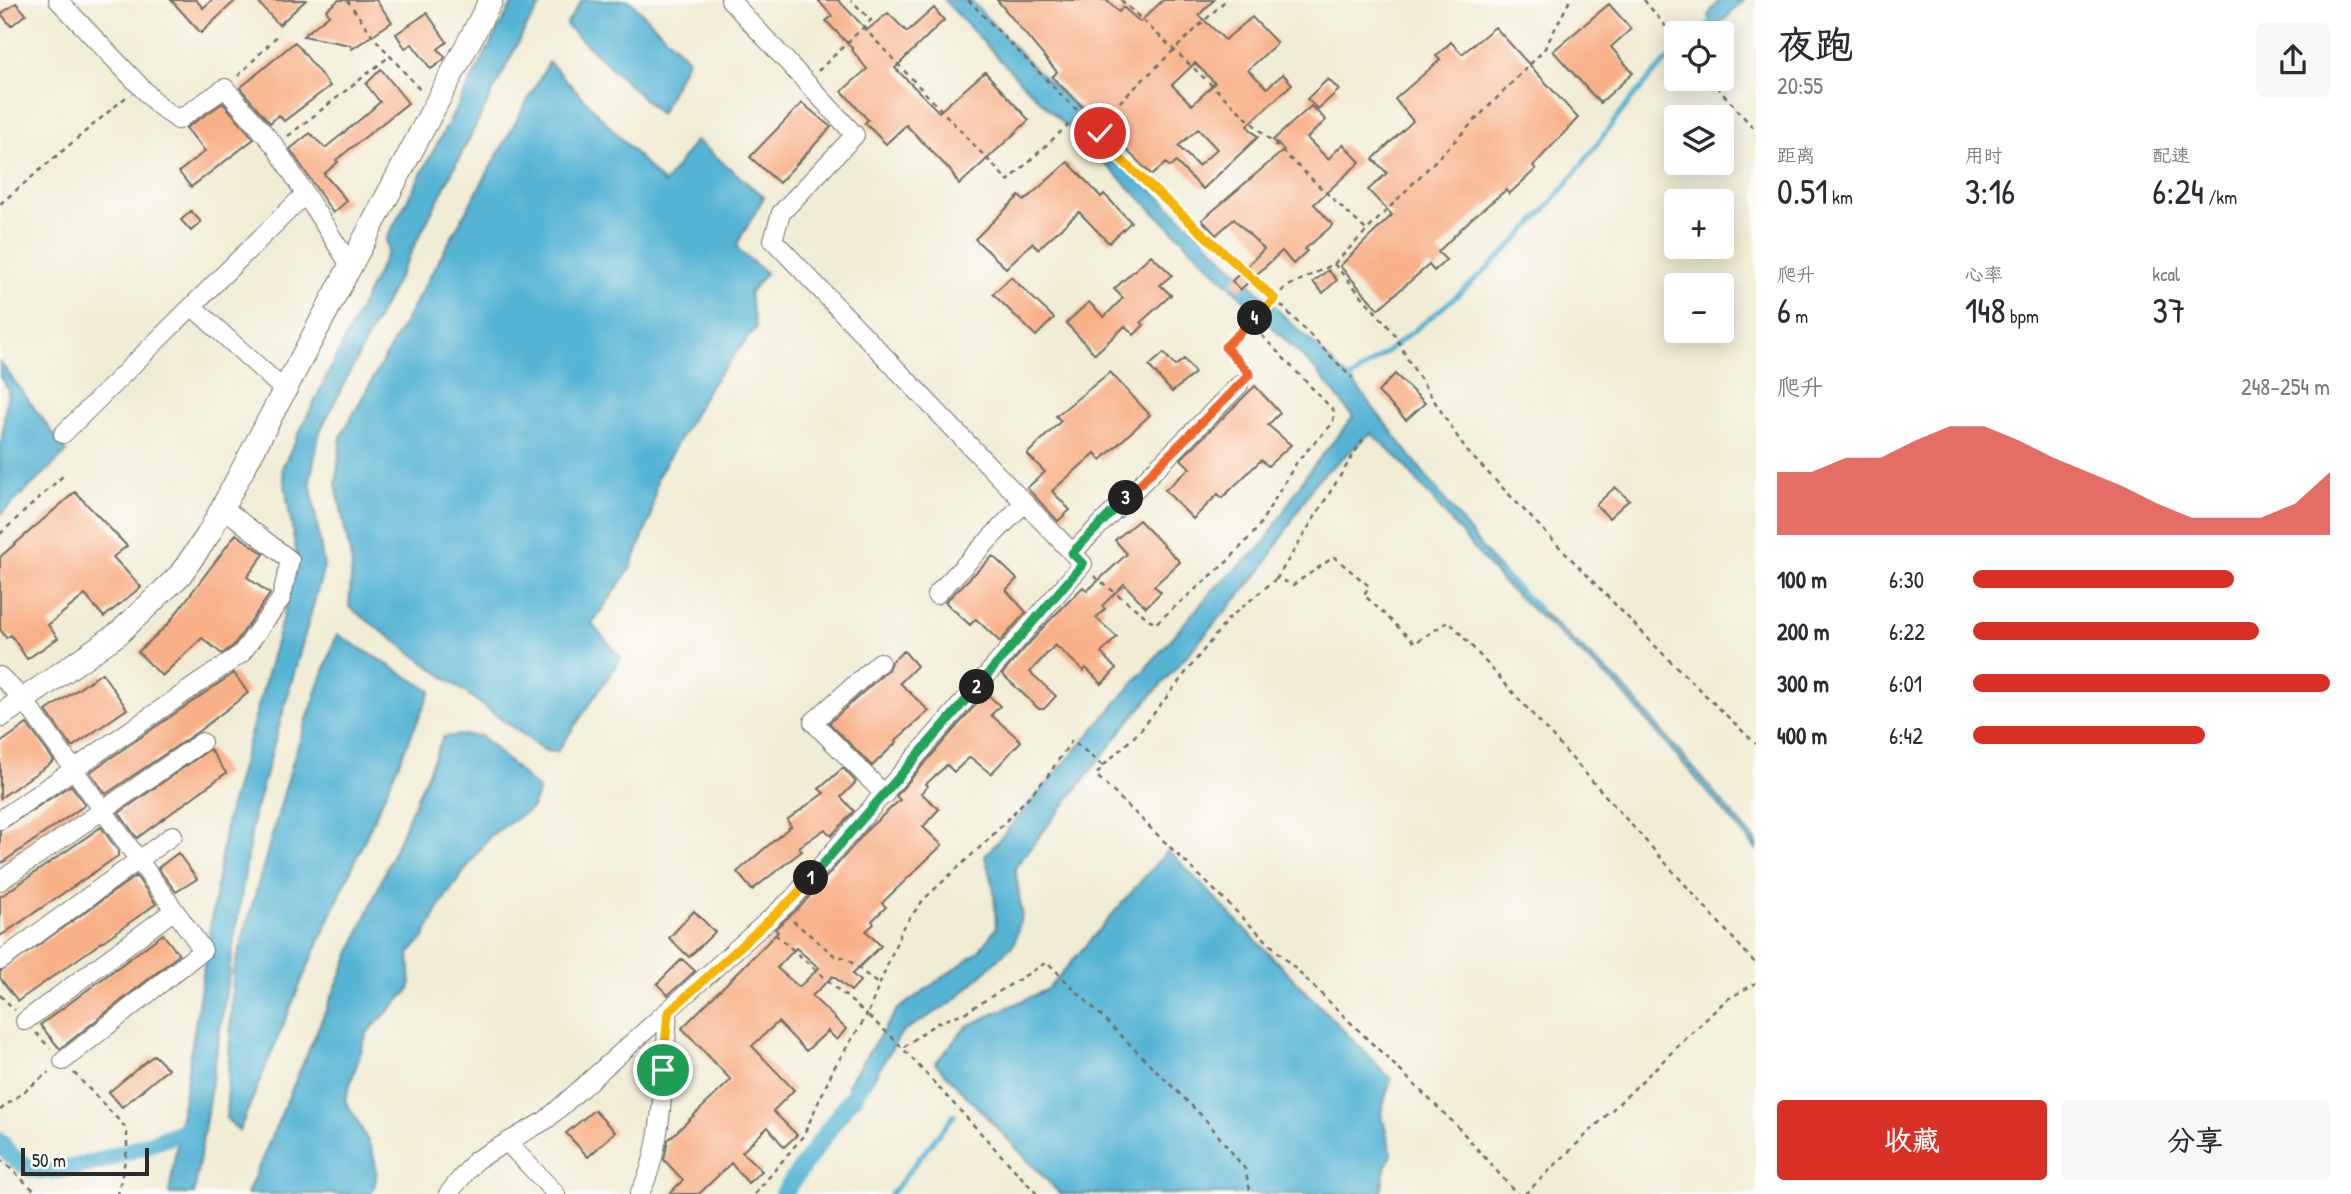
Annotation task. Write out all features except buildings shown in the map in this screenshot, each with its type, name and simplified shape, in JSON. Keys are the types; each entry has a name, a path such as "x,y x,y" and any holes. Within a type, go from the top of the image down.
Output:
{"street":[{"path":"58,0 139,86 178,120 225,88 275,146 351,267"},
{"path":"0,716 119,633 180,575 208,536 491,0"},
{"path":"730,0 855,135 781,213 773,240 1077,559"},
{"path":"63,434 305,194"},
{"path":"192,306 284,390"},
{"path":"448,1194 476,1160 546,1120 780,910 885,795 1077,559 1239,385"},
{"path":"936,595 1024,503"},
{"path":"0,820 241,654 281,599 290,560 222,508"},
{"path":"880,663 813,722 885,795"},
{"path":"0,676 24,700 203,950 63,1061"},
{"path":"0,881 202,742"},
{"path":"0,961 173,835"},
{"path":"25,1021 173,911"},
{"path":"639,1194 646,1181 658,1128 668,1013"},
{"path":"507,1142 556,1194"}],"path":[{"path":"347,0 390,56 435,107"},
{"path":"806,82 871,20 851,0"},
{"path":"968,0 1073,107 1098,123 1100,133 1116,155 1275,299 1352,378"},
{"path":"1121,0 1367,231"},
{"path":"1098,123 1173,48 1226,0"},
{"path":"1239,385 1250,374 1225,347 1286,287 1334,264 1367,231 1544,50 1570,0"},
{"path":"1644,0 1664,24"},
{"path":"863,27 1008,181 1068,125"},
{"path":"225,88 280,33"},
{"path":"275,146 390,56"},
{"path":"0,204 139,86"},
{"path":"1721,91 1756,131"},
{"path":"1334,264 1393,332 1466,450 1664,655 1756,744"},
{"path":"1077,559 1130,608 1155,625 1228,561 1257,529 1297,460 1333,423 1334,411 1250,323"},
{"path":"1363,439 1277,578 1228,619 1140,731 1096,775 1456,1125 1517,1194"},
{"path":"0,534 64,475"},
{"path":"1277,578 1293,585 1334,557 1369,586 1364,595 1415,643 1449,621 1756,964"},
{"path":"755,1194 803,1136 834,1068 867,1015 903,928 924,900 990,838 1047,777 1072,740 1103,766"},
{"path":"780,910 835,956 846,958 879,985"},
{"path":"764,925 903,1048 1037,1194"},
{"path":"903,1048 935,1024 966,1012 1047,962 1205,1118 1245,1169 1251,1194"},
{"path":"1525,1194 1716,1009 1756,983"},
{"path":"0,995 127,1129 127,1151 118,1194"},
{"path":"0,1110 63,1061"},
{"path":"0,1159 38,1194"}],"water":[{"path":"514,0 544,0 524,31 320,431 310,480 324,567 254,815 194,1194 169,1194 227,818 298,563 282,468 388,251 386,240"},
{"path":"582,0 629,0 688,59 660,114 566,25"},
{"path":"944,0 970,0 1037,71 1096,125 1115,154 1353,382 1508,581 1623,686 1756,841 1756,849 1619,688 1502,582 1397,457 1371,433 1316,481 1262,570 1130,720 1015,868 1022,914 1014,944 953,1002 902,1032 858,1104 847,1085 897,1010 978,952 996,928 994,891 985,856 1213,590 1263,545 1306,475 1353,417 1317,371 1020,81"},
{"path":"1720,0 1744,0 1723,21 1710,21 1708,15"},
{"path":"549,62 664,184 696,140 764,197 737,244 739,251 766,273 749,294 756,328 710,386 657,478 651,517 630,569 592,624 621,658 557,752 545,751 349,607 352,564 336,484 341,436"},
{"path":"0,362 67,452 0,515 0,453 8,389 0,377"},
{"path":"337,634 431,691 302,980 239,1131 226,1118 233,973 295,754"},
{"path":"481,736 539,790 532,808 490,836 442,902 423,939 409,953 411,988 367,1033 345,1100 374,1158 375,1182 371,1194 247,1194 443,737"},
{"path":"1168,850 1391,1079 1381,1112 1392,1155 1385,1167 1381,1194 1060,1194 935,1063 967,1026 1048,989"}],"waterway":[{"path":"1711,21 1716,17"},
{"path":"1345,383 1457,296 1509,248 1557,196 1614,121 1664,63"},
{"path":"1501,572 1539,609"},
{"path":"783,1194 866,1077"},
{"path":"891,1194 954,1115"},
{"path":"0,1141 11,1156 21,1163 38,1170 52,1171 90,1163 190,1129"}],"route":[{"path":"663,1070 668,1013 793,898 1083,564 1072,553 1250,374 1225,347 1275,299 1116,155 1100,133"}]}
